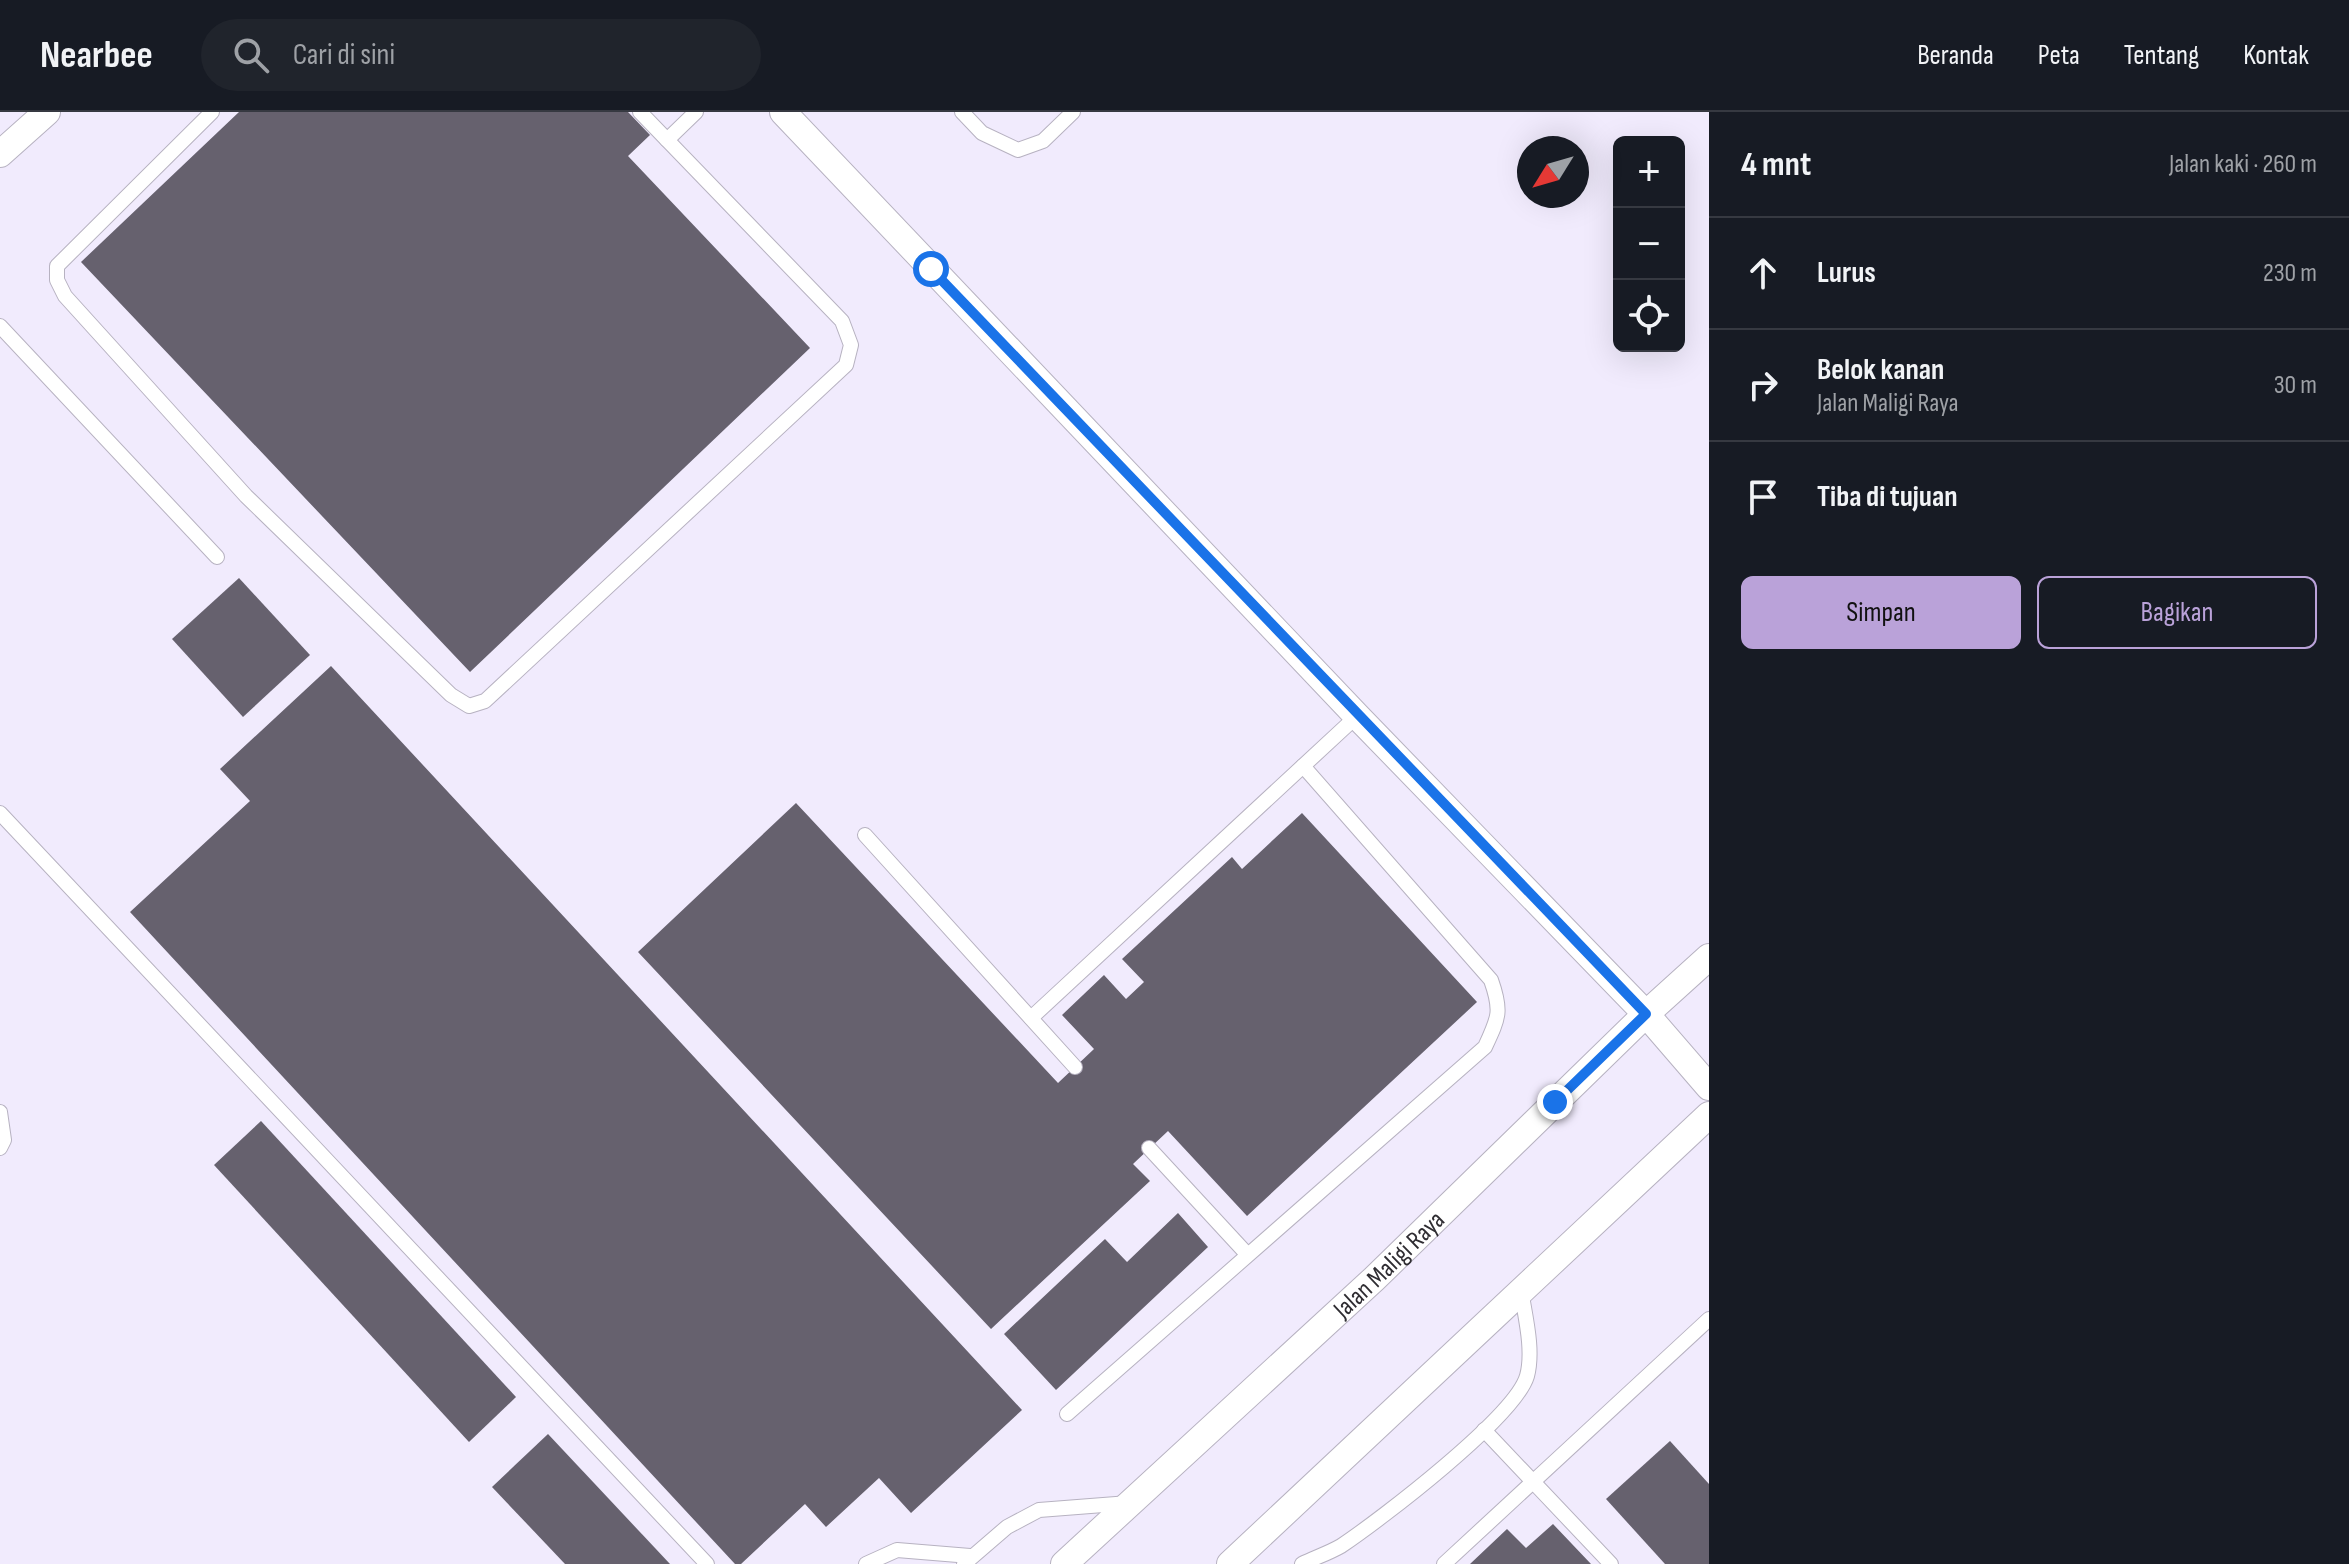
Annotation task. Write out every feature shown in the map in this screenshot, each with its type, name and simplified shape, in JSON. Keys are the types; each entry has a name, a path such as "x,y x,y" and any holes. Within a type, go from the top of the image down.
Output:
{"street":[{"path":"0,154 47,112"},
{"path":"783,112 1357,716 1646,1014 1709,1087"},
{"name":"Jalan Maligi Raya","path":"1064,1564 1134,1503 1374,1279 1646,1014 1709,957"},
{"path":"1230,1564 1709,1115"}],"lane":[{"path":"212,112 57,266 57,280 65,296 246,496 451,695 469,706 485,701 846,365 851,345 842,321 640,112"},
{"path":"667,140 696,112"},
{"path":"962,112 982,133 1018,150 1043,141 1073,112"},
{"path":"0,326 217,557"},
{"path":"1031,1018 1357,716"},
{"path":"1067,1414 1246,1253 1485,1047 1500,1005 1491,980 1303,766"},
{"path":"0,813 707,1564"},
{"path":"865,835 1075,1067"},
{"path":"0,1112 4,1140 0,1148"},
{"path":"1149,1148 1246,1253"},
{"path":"1302,1564 1340,1547 1484,1430 1517,1396 1527,1375 1528,1342 1521,1289"},
{"path":"1444,1564 1709,1319"},
{"path":"1484,1430 1611,1564"},
{"path":"866,1564 897,1550 967,1560 1007,1527 1039,1510 1134,1503"}],"shaded area":[{"path":"0,112 1709,112 1709,1564 0,1564"}],"building":[{"path":"239,112 628,112 650,135 628,156 810,348 470,672 81,262"},
{"path":"239,578 310,655 243,717 172,639"},
{"path":"331,666 1022,1410 911,1513 879,1478 826,1527 805,1504 741,1564 735,1564 130,912 250,801 220,769"},
{"path":"796,803 1058,1083 1094,1049 1062,1015 1104,975 1126,999 1144,982 1122,959 1232,857 1242,869 1302,813 1477,1002 1247,1216 1168,1131 1133,1164 1150,1181 991,1329 638,952"},
{"path":"261,1121 516,1397 469,1442 214,1165"},
{"path":"1178,1213 1208,1247 1056,1390 1004,1334 1105,1239 1127,1262"},
{"path":"548,1434 670,1564 565,1564 492,1487"},
{"path":"1670,1441 1709,1484 1709,1564 1665,1564 1606,1499"},
{"path":"1553,1524 1591,1564 1470,1564 1507,1529 1526,1548"}],"route":[{"path":"931,269 1646,1014 1555,1102"}]}
